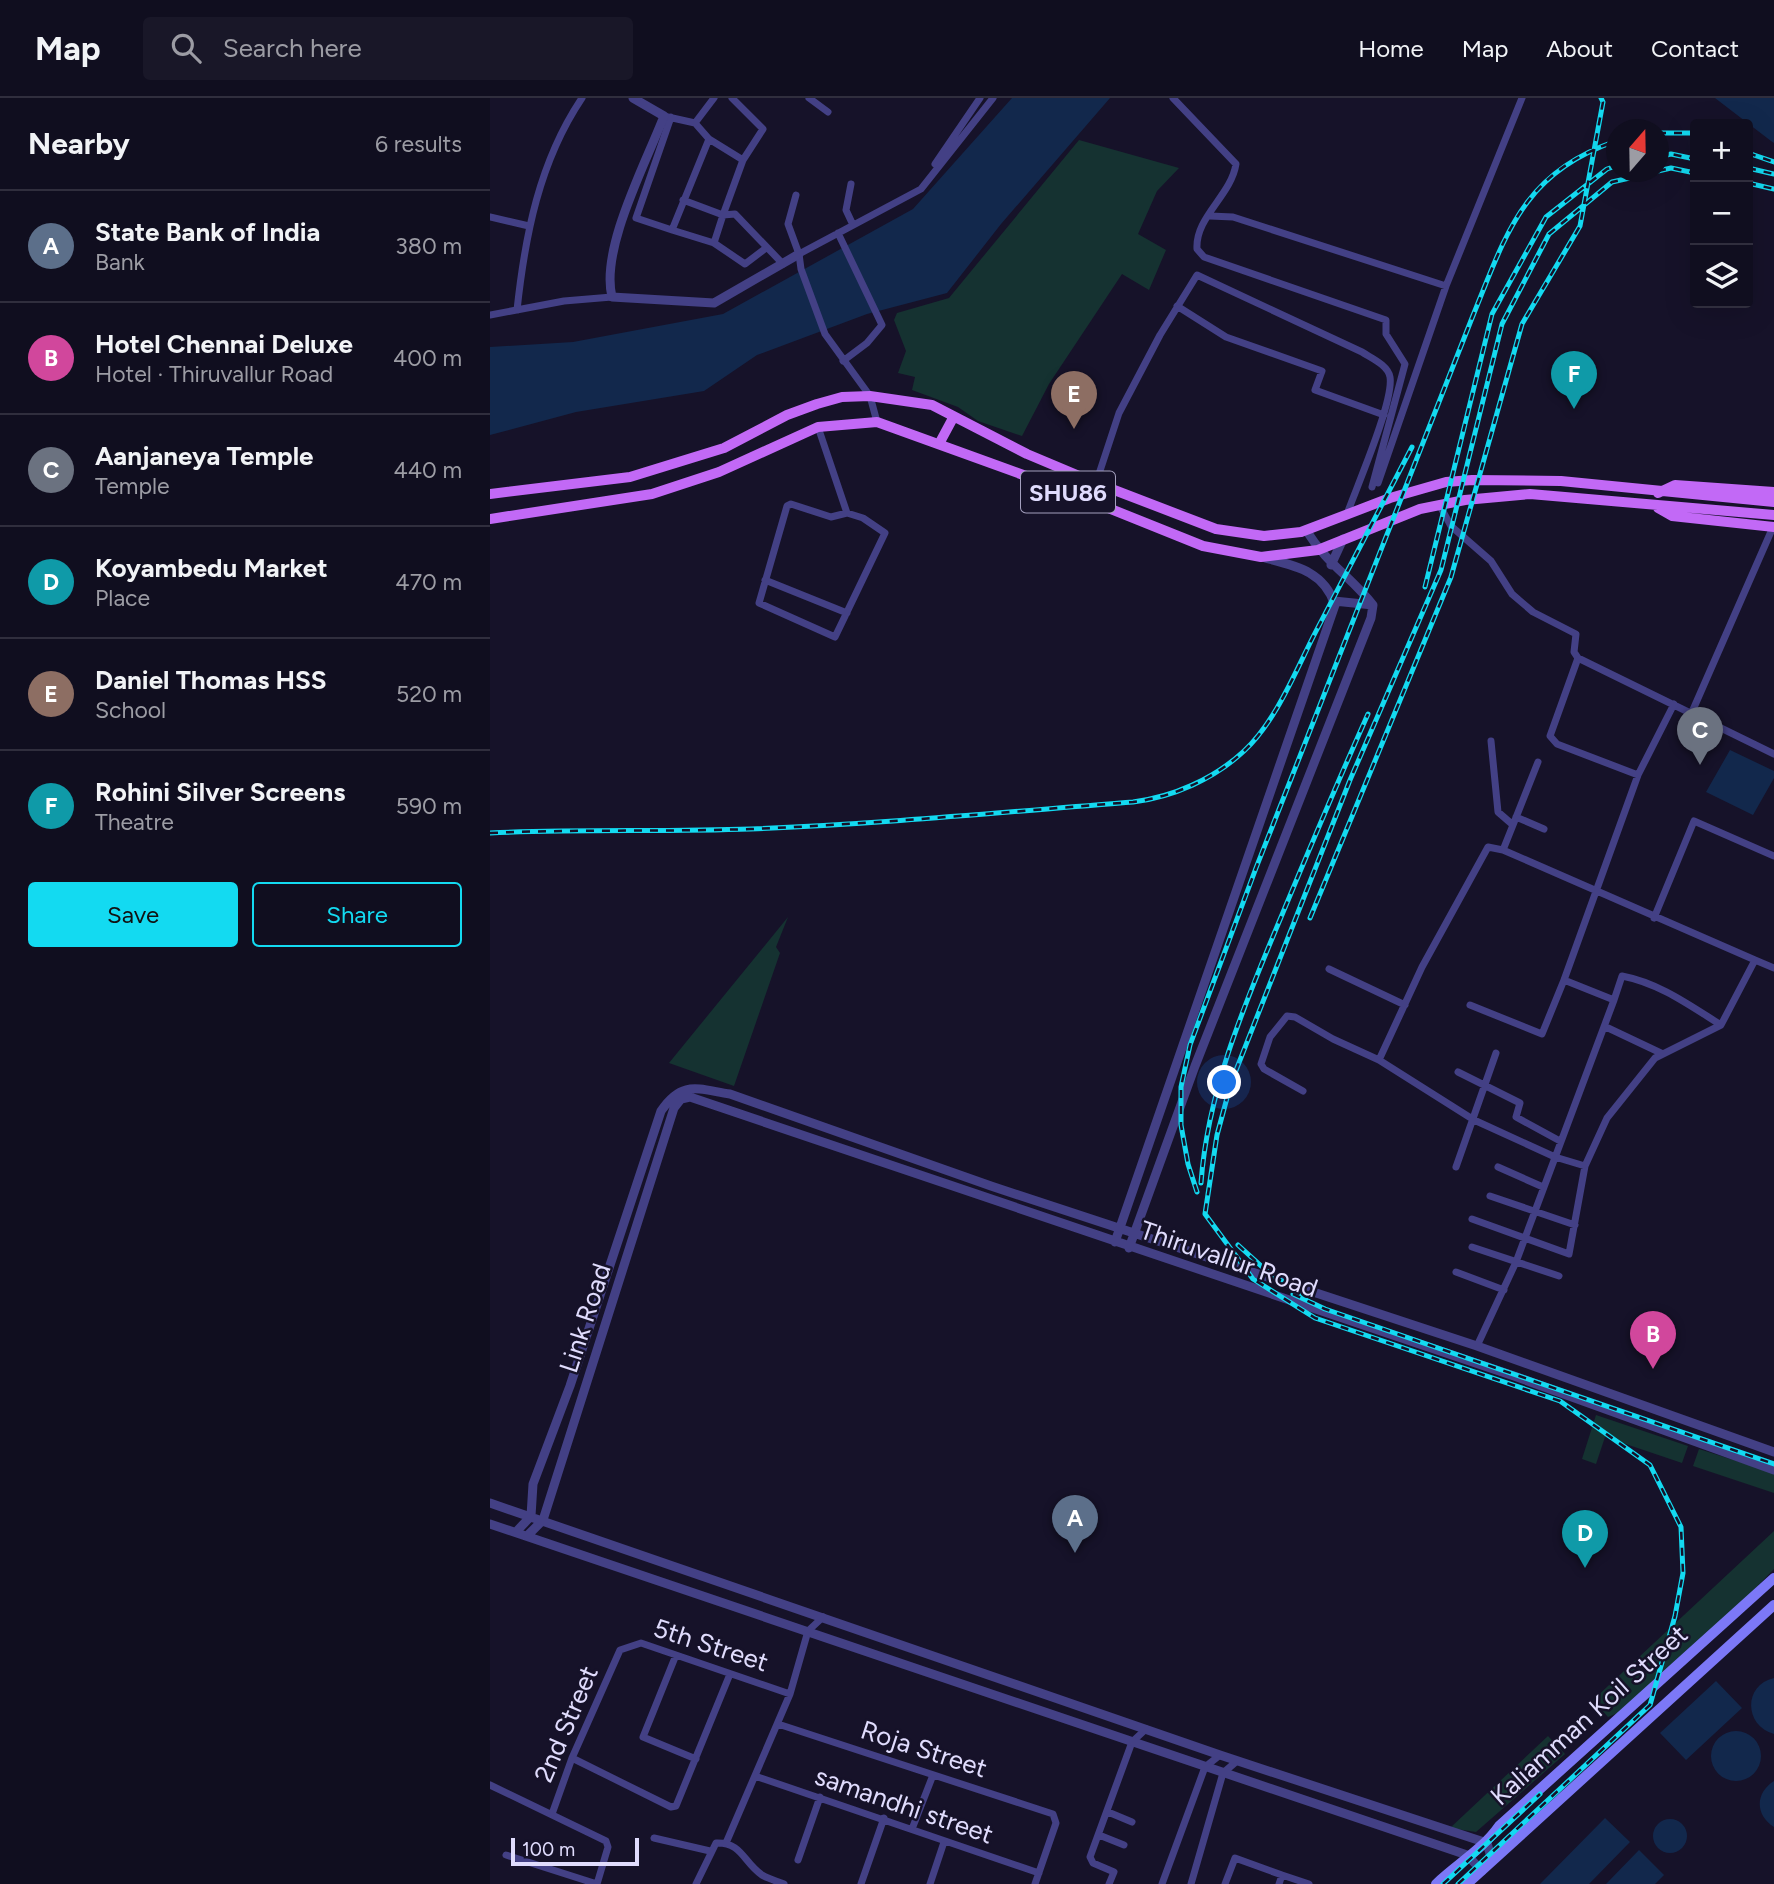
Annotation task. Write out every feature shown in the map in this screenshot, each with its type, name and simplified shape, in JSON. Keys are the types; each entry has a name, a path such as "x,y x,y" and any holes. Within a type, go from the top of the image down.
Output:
{"main road":[{"name":"SHU86","path":"490,494 630,477 724,448 787,415 817,404 842,397 870,396 932,405 1027,454 1096,483 1216,529 1264,536 1307,530 1390,498 1446,482 1472,480 1561,481 1675,495 1774,502"},
{"path":"939,444 953,418"},
{"name":"SHU86","path":"490,519 652,494 719,472 818,427 877,422 1203,546 1261,557 1318,550 1420,509 1465,500 1530,494 1774,515"},
{"path":"1658,493 1675,485 1774,492"},
{"path":"1652,505 1672,516 1774,527"},
{"name":"Kaliamman Koil Street","path":"1436,1884 1467,1855 1487,1843 1499,1826 1774,1578"},
{"name":"Kaliamman Koil Street","path":"1467,1884 1774,1605"}],"street":[{"path":"517,310 528,226 553,154 582,98"},
{"path":"633,98 668,117 695,123 709,139 743,160"},
{"path":"695,123 714,98"},
{"path":"714,243 743,160 763,129 732,98"},
{"path":"809,98 828,112"},
{"path":"490,315 564,301 612,298 714,303 921,189 993,98"},
{"path":"1173,98 1236,164 1234,177 1210,216 1199,227 1197,249 1204,257 1386,320 1387,334 1405,364 1375,485 1446,286 1522,98"},
{"path":"921,189 978,99"},
{"path":"668,117 636,218 714,243 745,264 766,248"},
{"path":"612,298 608,280 611,252 668,117"},
{"path":"672,230 709,139"},
{"path":"851,184 846,210 853,225"},
{"path":"796,195 788,224 799,254 801,269 825,334 870,396 877,422"},
{"path":"683,200 723,215 735,214 783,264"},
{"path":"1210,216 1233,217 1446,286"},
{"path":"490,217 528,226"},
{"path":"838,233 882,327 843,361"},
{"path":"1096,483 1119,413 1177,306 1197,275 1362,352 1385,367 1391,377 1384,415 1346,517"},
{"path":"1177,306 1226,337 1322,371 1315,390 1384,415"},
{"path":"818,427 847,513"},
{"path":"788,505 831,517 847,513 867,520 885,533 834,637 759,604 788,505"},
{"path":"1440,506 1451,526 1491,561 1512,594 1533,612 1576,634 1574,652 1578,659 1774,754"},
{"path":"1692,712 1774,527"},
{"path":"1129,1248 1195,1066 1371,618 1373,605 1359,588 1331,565 1318,550 1307,530"},
{"path":"1331,565 1343,539"},
{"path":"1115,1242 1293,729 1334,601 1324,582 1306,569 1261,557"},
{"path":"765,580 847,613"},
{"path":"1334,601 1373,605"},
{"path":"1578,659 1550,736 1558,744 1638,775"},
{"path":"1470,1005 1542,1034 1598,892 1638,775 1674,704"},
{"path":"1491,741 1498,812 1515,821 1544,829"},
{"path":"1503,850 1538,762"},
{"path":"1654,918 1694,821 1774,856"},
{"path":"1379,1060 1405,1004 1488,847 1503,850 1774,968"},
{"path":"1472,1219 1569,1254 1585,1166 1607,1118 1656,1058 1721,1025 1755,960"},
{"path":"1329,969 1405,1004"},
{"path":"1477,1346 1516,1262 1560,1141 1606,1027 1622,976 1664,990 1721,1025"},
{"path":"1564,980 1614,1000"},
{"path":"1303,1091 1264,1069 1261,1063 1270,1037 1287,1016 1295,1017 1332,1039 1379,1060 1474,1120 1555,1157 1585,1166"},
{"path":"1606,1027 1663,1054"},
{"path":"1456,1167 1496,1053"},
{"path":"1458,1072 1520,1103 1516,1117 1560,1141"},
{"path":"516,1532 531,1516 533,1484 570,1386 661,1111 677,1092 686,1088 730,1094 1119,1228 1477,1346 1774,1452"},
{"name":"Thiruvallur Road","path":"674,1108 685,1097 703,1100 1129,1248 1514,1376 1774,1470"},
{"name":"Link Road","path":"528,1535 543,1520 674,1108"},
{"path":"1498,1167 1543,1187"},
{"path":"1490,1196 1575,1225"},
{"path":"1472,1247 1559,1276"},
{"path":"1456,1272 1504,1290"},
{"path":"490,1503 1237,1761 1487,1843 1492,1861"},
{"path":"490,1524 1467,1855 1482,1871"},
{"path":"726,1843 790,1693 808,1631 822,1616"},
{"name":"5th Street","path":"620,1650 641,1643 790,1693"},
{"name":"2nd Street","path":"552,1814 572,1758 620,1650"},
{"path":"676,1655 643,1737 696,1759"},
{"path":"572,1758 671,1807 678,1803 730,1674"},
{"name":"Roja Street","path":"778,1724 1055,1816 1056,1823 1038,1874"},
{"path":"1109,1884 1114,1872 1090,1859 1132,1742 1146,1729"},
{"path":"1162,1884 1205,1767 1220,1755"},
{"path":"1191,1884 1223,1773 1237,1761"},
{"path":"912,1829 933,1774"},
{"name":"samandhi street","path":"755,1776 884,1818 1038,1874"},
{"path":"490,1785 608,1844 597,1884 506,1854"},
{"path":"797,1860 820,1797"},
{"path":"1108,1812 1132,1822"},
{"path":"861,1884 884,1818"},
{"path":"1099,1835 1124,1845"},
{"path":"654,1838 710,1851"},
{"path":"930,1884 944,1842"},
{"path":"696,1884 716,1843 736,1846 761,1875 784,1884"},
{"path":"1225,1884 1233,1860 1237,1858 1309,1884"},
{"path":"1035,1884 1038,1874"},
{"path":"756,1884 761,1875"},
{"path":"1279,1884 1282,1875"}],"green space":[{"path":"1079,140 1179,168 1157,191 1138,234 1166,250 1149,290 1122,274 1049,384 1022,436 978,421 958,407 912,390 915,377 898,373 906,351 894,320 897,313 949,298"},
{"path":"788,917 776,947 780,953 734,1086 669,1063"},
{"path":"1596,1415 1688,1446 1682,1463 1605,1437 1596,1464 1582,1459"},
{"path":"1699,1449 1774,1473 1774,1493 1693,1466"},
{"path":"1774,1531 1774,1569 1645,1702 1608,1717 1593,1700"},
{"path":"1548,1736 1565,1754 1476,1832 1450,1828"}],"water":[{"path":"1012,98 1110,98 1001,224 947,293 867,314 757,355 704,391 576,412 490,435 490,347 573,342 723,314 913,209"},
{"path":"1715,98 1774,98 1774,143 1753,127 1753,119 1742,119"},
{"path":"1730,750 1774,771 1774,778 1753,815 1706,792"},
{"path":"1774,1678 1774,1734 1757,1723 1751,1706 1757,1689"},
{"path":"1716,1681 1742,1708 1686,1760 1660,1733"},
{"path":"1736,1731 1753,1739 1761,1756 1753,1773 1736,1781 1719,1773 1711,1756 1719,1739"},
{"path":"1774,1781 1774,1827 1763,1816 1760,1804 1763,1792"},
{"path":"1605,1818 1630,1842 1589,1884 1540,1884"},
{"path":"1670,1819 1682,1824 1687,1836 1682,1848 1670,1853 1658,1848 1653,1836 1658,1824"},
{"path":"1639,1850 1664,1875 1655,1884 1606,1884"}],"railway":[{"path":"1310,918 1451,577 1522,324 1580,226 1603,102 1601,98"},
{"path":"1669,133 1690,133"},
{"path":"1197,1192 1188,1164 1181,1125 1181,1087 1190,1045 1256,868 1472,318 1508,234 1538,189 1559,170 1584,154 1606,145"},
{"path":"1669,154 1690,158"},
{"path":"1753,155 1774,162"},
{"path":"1669,168 1690,172"},
{"path":"1753,169 1774,174"},
{"path":"1425,587 1492,314 1546,217 1606,170"},
{"path":"1458,1884 1650,1705 1675,1616 1683,1573 1681,1527 1650,1465 1560,1401 1315,1318 1253,1279 1205,1214 1217,1135 1231,1083 1350,780 1441,570 1502,324 1549,234 1612,182"},
{"path":"1753,184 1774,189"},
{"path":"490,833 751,829 894,821 1133,802 1178,791 1220,770 1244,751 1265,726 1291,682 1412,447"},
{"path":"1201,1183 1212,1112 1243,1010 1368,714"},
{"path":"1238,1245 1270,1274 1305,1295"},
{"path":"1293,1294 1325,1309 1774,1464"},
{"path":"1443,1884 1540,1794"}],"place":[{"name":"Rohini Silver Screens","path":"1574,409"},
{"name":"Daniel Thomas HSS","path":"1074,429"},
{"name":"Aanjaneya Temple","path":"1700,765"},
{"name":"Hotel Chennai Deluxe","path":"1653,1369"},
{"name":"State Bank of India","path":"1075,1553"},
{"name":"Koyambedu Market","path":"1585,1568"}]}
